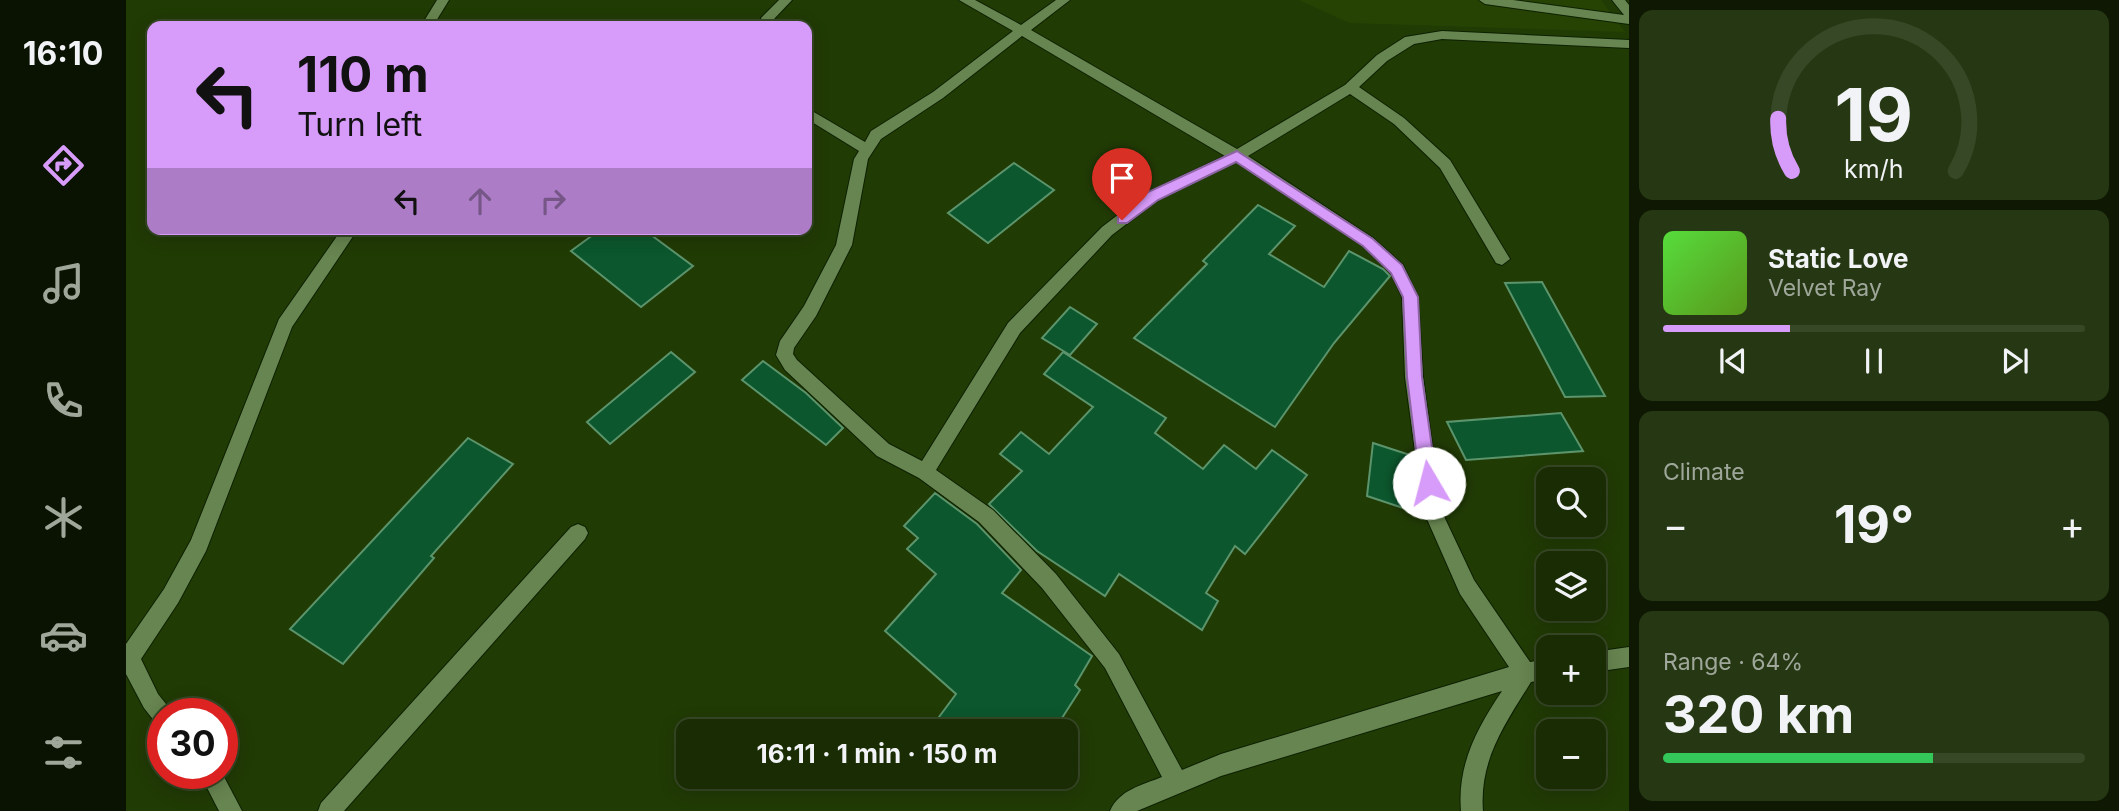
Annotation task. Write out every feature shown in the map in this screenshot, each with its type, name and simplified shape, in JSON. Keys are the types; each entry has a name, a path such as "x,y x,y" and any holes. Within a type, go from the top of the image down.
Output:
{"street":[{"path":"430,21 443,0"},
{"path":"768,21 767,18 786,0"},
{"path":"965,0 1022,30 1237,156 1368,242 1397,269 1410,297 1414,377 1432,510 1466,587 1525,673"},
{"path":"1063,0 980,60 938,95 876,135 861,159 844,245 810,311 786,346 784,355 883,450 925,472 986,516 1049,582 1112,661 1177,783"},
{"path":"1485,0 1629,20"},
{"path":"1618,0 1629,13"},
{"path":"925,472 1014,328 1107,231 1153,196 1237,156 1350,88 1382,58 1410,40 1441,35 1629,44"},
{"path":"1350,88 1399,121 1446,164 1502,259"},
{"path":"812,116 866,149"},
{"path":"149,698 128,657 170,596 199,545 285,324 346,235"},
{"path":"330,811 579,533"},
{"path":"1606,660 1629,657"},
{"path":"1121,811 1131,801 1221,765 1536,671"},
{"path":"1472,811 1470,802 1477,752 1525,673"},
{"path":"219,789 231,811"}],"shaded area":[{"path":"1299,0 1601,0 1625,32 1349,23"}],"building":[{"path":"1014,163 1054,190 988,243 948,213"},
{"path":"1258,205 1295,226 1269,254 1324,287 1349,251 1383,269 1390,276 1334,343 1275,427 1134,338 1207,264 1203,261"},
{"path":"593,235 651,235 693,266 641,307 571,251"},
{"path":"1542,282 1605,396 1565,397 1505,283"},
{"path":"1070,307 1097,324 1070,355 1042,338"},
{"path":"671,352 695,372 610,444 587,422"},
{"path":"1063,352 1166,418 1155,433 1203,469 1224,445 1256,469 1272,450 1307,475 1245,554 1235,546 1206,593 1218,601 1202,630 1119,574 1105,596 1037,551 989,504 1022,471 1000,454 1021,432 1049,454 1093,407 1044,374"},
{"path":"763,361 806,393 843,428 826,445 742,380"},
{"path":"1561,413 1583,451 1466,460 1447,422"},
{"path":"468,438 513,464 431,556 434,558 343,664 290,629"},
{"path":"1373,443 1413,456 1409,510 1367,496"},
{"path":"935,493 977,524 1021,570 1002,593 1092,656 1075,685 1080,690 1061,719 939,717 956,694 885,631 936,574 907,549 918,538 904,526"}],"route":[{"path":"1122,220 1153,196 1237,156 1368,242 1397,269 1410,297 1414,377 1429,483"}]}
